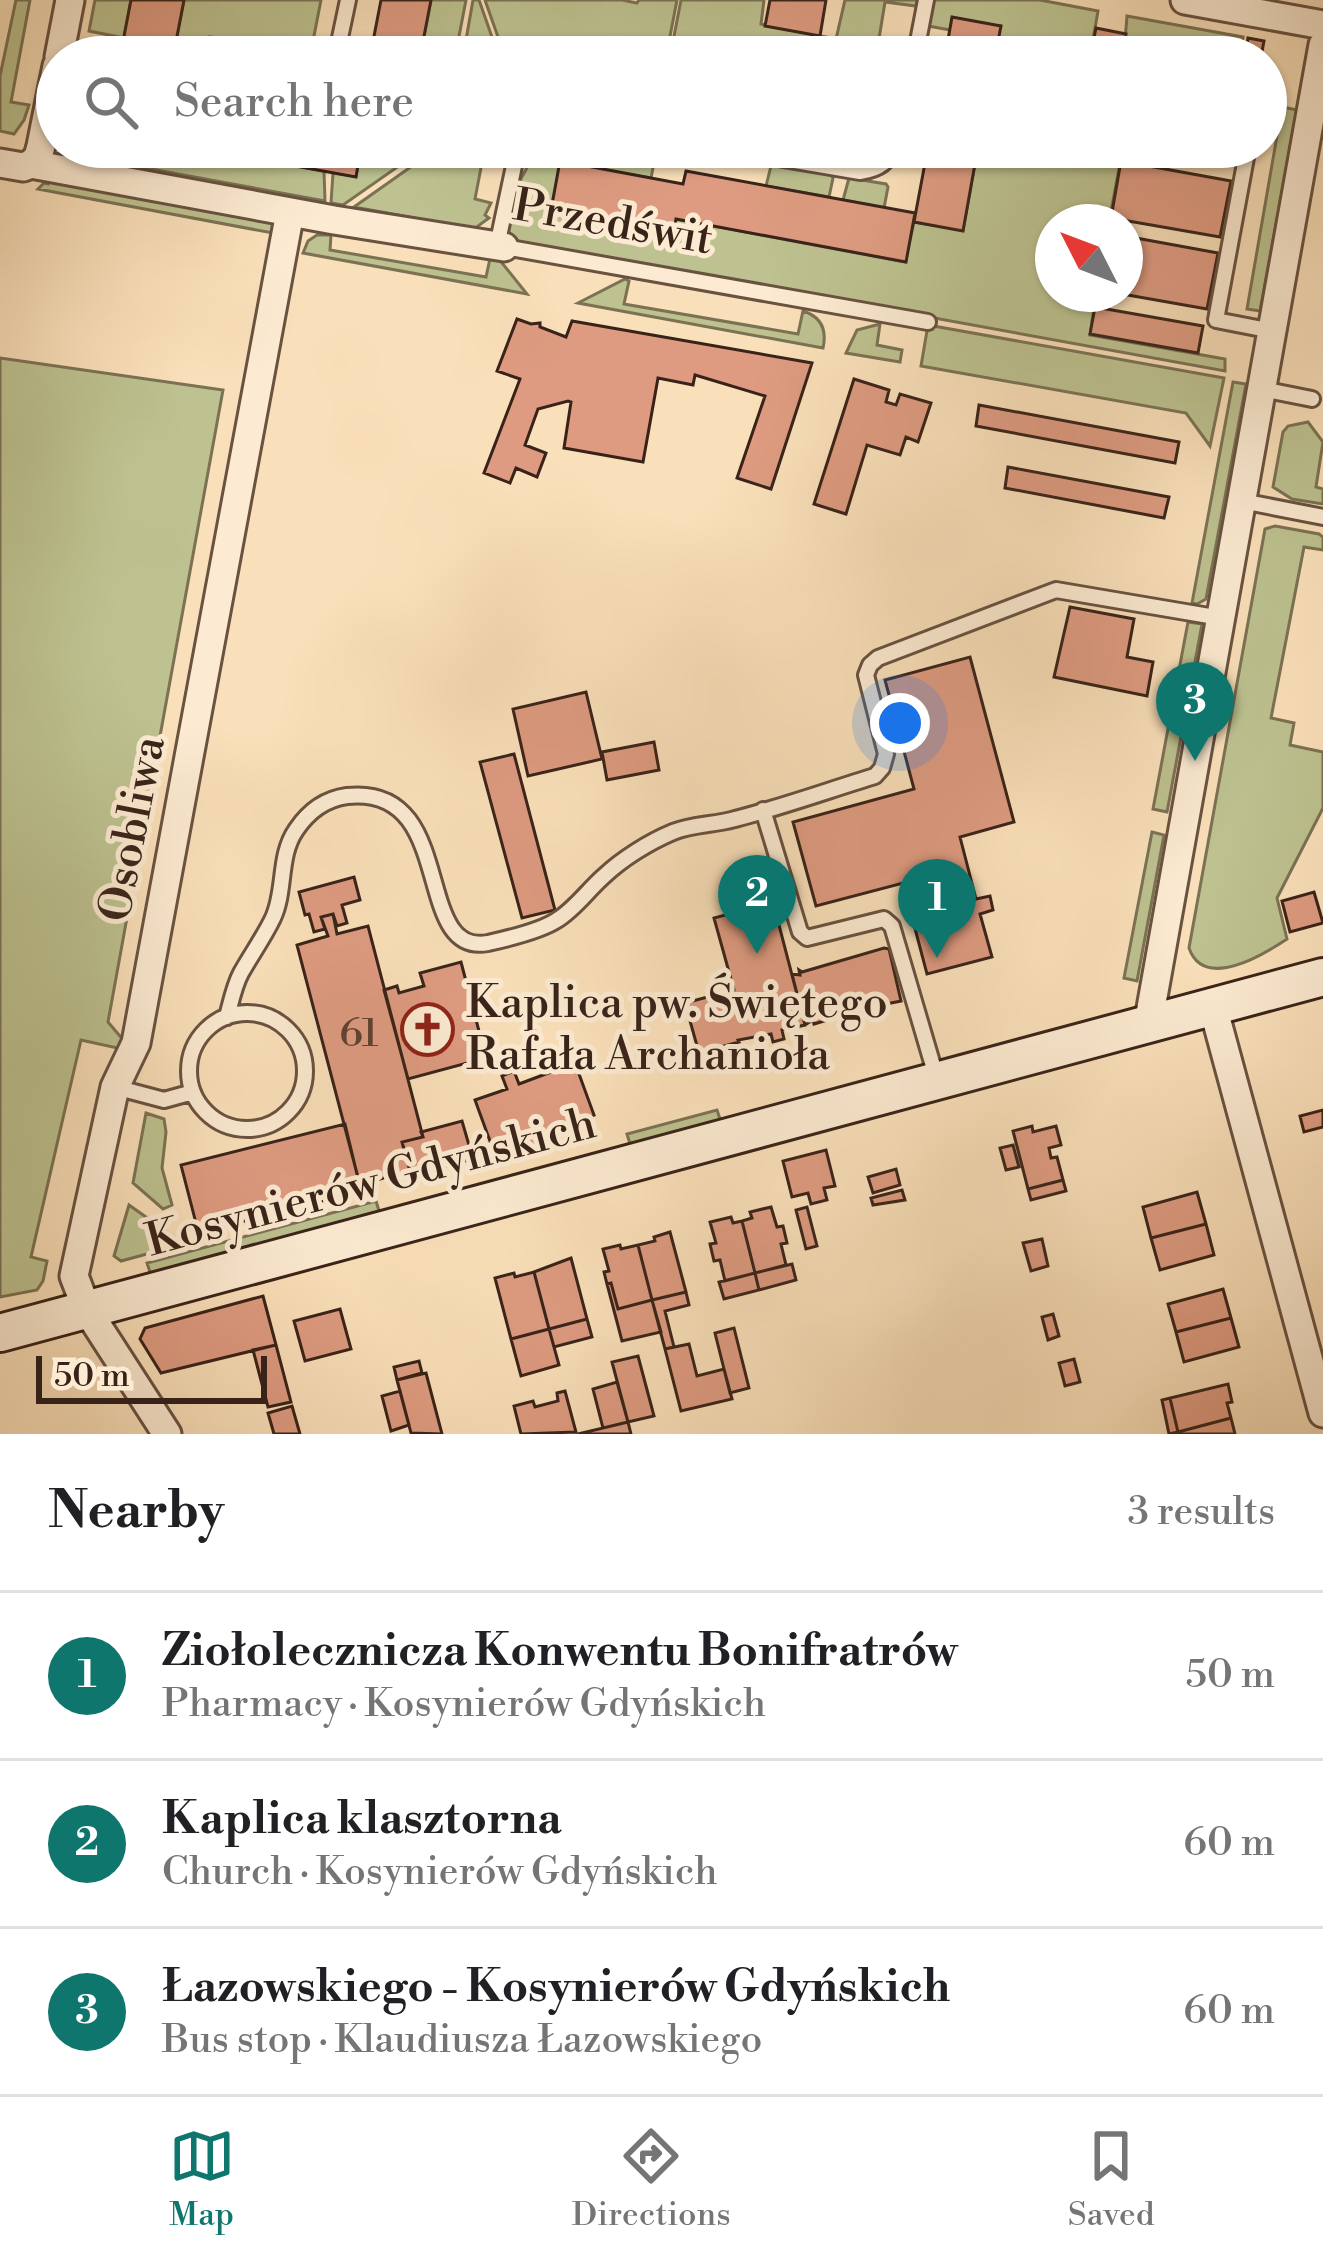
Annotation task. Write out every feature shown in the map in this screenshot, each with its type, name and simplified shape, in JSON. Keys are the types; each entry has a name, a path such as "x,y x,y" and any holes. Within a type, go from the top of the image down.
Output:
{"street":[{"path":"63,36 70,0"},
{"path":"1185,0 1323,26"},
{"path":"1148,1025 1322,55"},
{"path":"31,164 36,159"},
{"name":"Przedświt","path":"0,163 36,165"},
{"name":"Przedświt","path":"53,168 501,246"},
{"name":"Osobliwa","path":"167,1434 87,1310 74,1276 115,1087 136,1043 290,212"},
{"name":"Kosynierów Gdyńskich","path":"0,1333 1323,977"},
{"path":"1213,1007 1323,1413"}],"lane":[{"path":"341,36 348,0"},
{"path":"919,36 926,0"},
{"path":"501,246 514,168"},
{"path":"836,168 860,172 877,168"},
{"path":"1244,168 1216,320 1272,332"},
{"name":"Przedświt","path":"501,246 928,322"},
{"path":"1262,389 1312,398"},
{"path":"1242,501 1323,517"},
{"path":"226,1016 238,978 275,914 292,835 315,809 332,799 364,795 396,806 419,832 443,914 453,929 482,944 555,922 606,874 670,833 731,820 875,776 886,754 866,675 878,658 1056,590 1221,618"},
{"path":"763,810 800,932 807,938 884,919 892,926 937,1081"},
{"path":"257,1013 275,1019 300,1047 305,1062 301,1093 282,1118 269,1125 238,1129 209,1116 193,1092 188,1065 194,1046 204,1030 226,1016 257,1013"},
{"path":"115,1087 164,1100 193,1092"}],"green space":[{"path":"16,0 30,0 11,102 29,105 14,134 0,131 0,76"},
{"path":"95,0 131,0 124,36 89,31"},
{"path":"184,0 321,0 314,36 177,36"},
{"path":"431,0 466,0 459,36 424,36"},
{"path":"473,0 479,0 492,36 467,36"},
{"path":"485,0 677,0 670,36 498,36"},
{"path":"681,0 764,0 761,24 821,36 674,36"},
{"path":"845,0 917,0 916,6 885,2 879,36 837,36"},
{"path":"934,0 1040,0 1098,11 1094,36 998,36 1000,26 950,30 928,26"},
{"path":"1127,16 1237,36 1125,36"},
{"path":"1287,108 1297,110 1287,164"},
{"path":"145,168 324,171 325,201"},
{"path":"357,168 396,168 343,205 331,203 333,173 356,176"},
{"path":"409,168 481,168 475,199 491,203 485,215 489,218 474,229 354,207"},
{"path":"527,168 572,168 676,219 905,262 914,222 963,230 974,168 1119,168 1112,204 1035,204 1035,312 1093,312 1090,335 1225,359 1225,371 506,240 516,188"},
{"path":"594,168 653,168 651,178"},
{"path":"770,168 794,168 833,178 829,197 766,186"},
{"path":"1271,168 1286,168 1260,311 1247,309"},
{"path":"49,175 269,219 278,234 38,189 48,184"},
{"path":"849,178 886,184 884,208 843,200"},
{"path":"317,235 331,235 330,250 486,277 491,254 527,294 303,253"},
{"path":"629,281 624,304 798,334 803,311 822,325 823,348 578,303"},
{"path":"880,324 877,345 902,350 900,362 846,353 857,330"},
{"path":"928,325 1224,378 1210,446 1186,413 921,366"},
{"path":"0,358 223,390 108,1022 125,1042 117,1048 81,1040 31,1257 47,1261 43,1281 37,1290 0,1297"},
{"path":"1233,382 1246,384 1206,599 1197,604 1192,603"},
{"path":"1308,422 1323,442 1316,487 1323,489 1323,504 1292,499 1273,487 1283,432 1288,426"},
{"path":"1275,526 1323,537 1323,550 1304,547 1271,718 1294,723 1290,745 1323,752 1323,808 1277,898 1287,939 1235,966 1207,967 1189,948 1265,529"},
{"path":"1188,622 1202,624 1167,812 1153,809"},
{"path":"1152,832 1164,835 1137,981 1124,978"},
{"path":"717,1110 721,1122 631,1147 627,1134"},
{"path":"146,1113 164,1119 162,1168 172,1205 163,1209 133,1183"},
{"path":"376,1201 380,1214 151,1275 147,1263"},
{"path":"129,1205 184,1244 121,1261 114,1256"}],"building":[{"path":"131,0 184,0 177,36 124,36"},
{"path":"381,0 431,0 424,36 374,36"},
{"path":"770,0 826,0 820,36 765,26"},
{"path":"952,17 1001,26 999,36 949,36"},
{"path":"1096,28 1126,34 1126,36 1094,36"},
{"path":"306,168 358,168 356,177"},
{"path":"559,168 597,168 683,184 686,171 915,213 906,262 676,219 674,233 551,210"},
{"path":"924,168 974,168 963,231 914,222"},
{"path":"1120,168 1160,168 1231,181 1220,237 1143,224 1143,204 1113,204"},
{"path":"1143,239 1218,253 1207,309 1143,298"},
{"path":"1094,312 1123,312 1203,326 1198,353 1090,334"},
{"path":"517,319 540,323 566,337 572,321 812,363 771,489 737,478 765,396 695,375 693,385 658,378 643,462 564,448 568,401 538,409 525,445 546,453 537,477 516,468 510,483 484,473 520,379 497,371"},
{"path":"854,379 889,390 886,402 896,405 900,394 931,403 918,442 906,437 900,455 867,445 846,514 814,504"},
{"path":"979,405 1179,442 1175,463 976,426"},
{"path":"1008,467 1169,497 1164,518 1005,488"},
{"path":"1070,607 1134,619 1127,657 1153,662 1147,696 1054,677"},
{"path":"970,657 1014,822 960,837 976,899 990,896 993,910 980,914 992,957 927,974 903,883 816,906 793,822 914,789 885,680"},
{"path":"586,692 602,759 528,776 513,709"},
{"path":"654,742 659,770 607,780 602,752"},
{"path":"514,754 555,910 522,918 480,762"},
{"path":"354,877 360,900 342,905 347,923 337,926 333,914 321,917 325,929 314,932 299,892"},
{"path":"1314,892 1323,923 1290,932 1282,901"},
{"path":"773,902 805,1025 782,1030 784,1039 773,1042 771,1034 699,1053 685,1003 734,990 714,918"},
{"path":"333,914 337,934 368,926 423,1137 402,1142 410,1170 360,1185 297,945 328,936 321,917"},
{"path":"889,949 901,1001 805,1025 792,974"},
{"path":"461,962 486,1058 408,1079 384,990 397,986 399,993 424,986 420,973"},
{"path":"575,1063 594,1115 535,1137 536,1152 522,1153 518,1143 494,1152 475,1100 507,1089 502,1076 514,1071 519,1084"},
{"path":"1323,1110 1323,1127 1304,1132 1300,1116"},
{"path":"462,1121 473,1159 411,1175 402,1142"},
{"path":"345,1124 361,1191 221,1227 219,1221 197,1227 181,1165"},
{"path":"1032,1126 1033,1132 1056,1126 1061,1145 1049,1148 1051,1158 1057,1157 1063,1180 1028,1189 1013,1131"},
{"path":"1013,1145 1019,1167 1006,1170 1000,1148"},
{"path":"826,1150 835,1186 824,1188 827,1200 811,1204 808,1193 792,1197 783,1161"},
{"path":"896,1169 900,1185 873,1193 868,1177"},
{"path":"1063,1180 1066,1191 1031,1200 1028,1189"},
{"path":"902,1190 905,1200 873,1205 871,1198"},
{"path":"1197,1192 1206,1224 1151,1238 1143,1207"},
{"path":"771,1207 777,1227 783,1226 786,1265 755,1273 742,1221 752,1218 750,1212"},
{"path":"807,1207 817,1246 806,1249 796,1210"},
{"path":"731,1217 733,1223 742,1221 755,1273 725,1281 720,1260 714,1261 710,1244 716,1243 710,1222"},
{"path":"1206,1224 1214,1255 1160,1270 1151,1238"},
{"path":"670,1232 686,1292 652,1300 638,1245"},
{"path":"1042,1239 1048,1266 1031,1271 1023,1243"},
{"path":"620,1245 621,1249 638,1245 652,1300 618,1309 604,1272 609,1271 603,1249"},
{"path":"571,1258 587,1319 549,1329 534,1272"},
{"path":"792,1264 796,1280 759,1290 755,1273"},
{"path":"534,1272 549,1329 511,1339 495,1278"},
{"path":"755,1273 759,1290 724,1299 719,1282"},
{"path":"611,1283 618,1309 652,1300 661,1332 622,1341 607,1284"},
{"path":"1223,1289 1231,1318 1176,1332 1168,1304"},
{"path":"686,1292 689,1305 665,1311 674,1347 665,1349 652,1300"},
{"path":"263,1296 276,1345 161,1373 140,1339 145,1328"},
{"path":"340,1309 351,1349 305,1361 294,1321"},
{"path":"1053,1314 1059,1336 1048,1340 1042,1317"},
{"path":"1231,1318 1239,1347 1184,1362 1176,1332"},
{"path":"587,1319 592,1337 554,1347 549,1329"},
{"path":"734,1328 749,1388 730,1393 715,1333"},
{"path":"549,1329 559,1365 521,1376 511,1339"},
{"path":"689,1344 697,1376 724,1369 732,1399 681,1411 665,1349"},
{"path":"276,1345 291,1402 268,1407 253,1350"},
{"path":"638,1356 654,1416 628,1422 612,1362"},
{"path":"1074,1359 1080,1382 1065,1386 1059,1363"},
{"path":"419,1361 422,1373 397,1380 394,1367"},
{"path":"426,1373 442,1434 411,1433 397,1380"},
{"path":"617,1382 628,1422 603,1428 593,1389"},
{"path":"1228,1384 1231,1418 1178,1432 1170,1398"},
{"path":"400,1391 409,1425 391,1431 382,1396"},
{"path":"565,1391 576,1432 521,1434 514,1406 558,1401 557,1393"},
{"path":"1170,1398 1178,1432 1169,1434 1162,1400"},
{"path":"292,1406 300,1434 274,1434 268,1413"},
{"path":"1231,1418 1235,1434 1174,1434 1178,1432"},
{"path":"628,1422 631,1434 578,1434"}],"place":[{"name":"Łazowskiego - Kosynierów Gdyńskich","path":"1195,761"},
{"name":"Kaplica klasztorna","path":"757,954"},
{"name":"Ziołolecznicza Konwentu Bonifratrów","path":"937,958"},
{"name":"Kaplica pw. Świętego Rafała Archanioła","path":"427,1029"}]}
